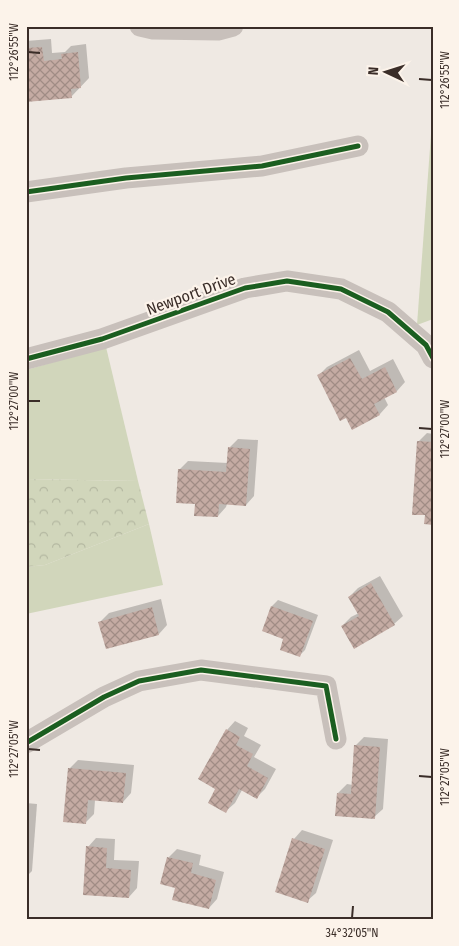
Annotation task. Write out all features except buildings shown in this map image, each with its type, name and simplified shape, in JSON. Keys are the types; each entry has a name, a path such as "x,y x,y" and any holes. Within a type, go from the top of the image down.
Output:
{"street":[{"path":"140,26 154,29 218,30 233,26"},
{"path":"26,192 126,178 262,166 358,146"},
{"name":"Newport Drive","path":"26,359 102,340 244,288 287,281 341,290 388,312 426,345 433,358"},
{"path":"26,743 104,697 139,681 201,670 326,686 336,739"}],"green space":[{"path":"433,107 433,319 417,325"},
{"path":"106,347 138,481 26,479 26,370"},
{"path":"26,479 138,481 149,524 45,565 26,567"},
{"path":"149,524 163,585 26,614 26,567 45,565"}],"cycle path":[{"path":"26,192 126,178 262,166 358,146"},
{"path":"26,359 102,339 245,288 287,281 341,289 388,312 426,345 433,358"},
{"path":"26,743 104,697 139,681 201,670 326,686 336,739"}]}
